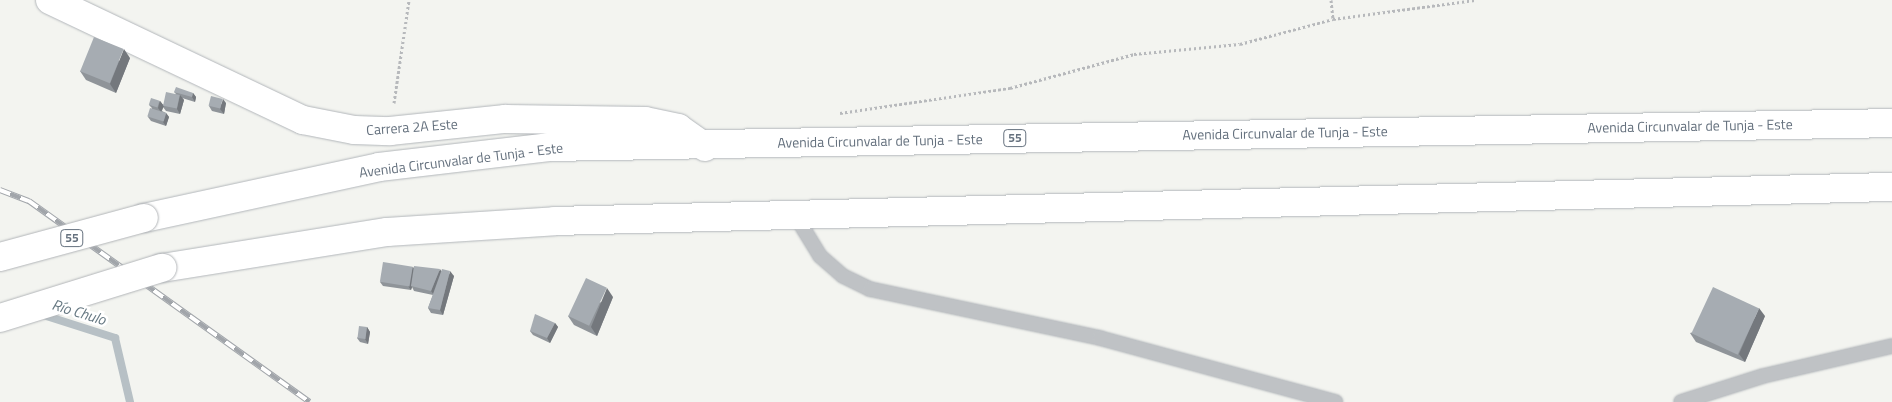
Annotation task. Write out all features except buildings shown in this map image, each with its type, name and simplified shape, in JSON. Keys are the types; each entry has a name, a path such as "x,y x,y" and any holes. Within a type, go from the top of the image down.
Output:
{"main road":[{"name":"Carrera 2A Este","path":"50,0 302,120 354,130 390,131 505,119 645,121 678,128 706,147"},
{"name":"Avenida Circunvalar de Tunja - Este","path":"0,258 144,218 379,167 549,148 706,147 1892,123"},
{"path":"0,318 162,268 387,232 555,221 1892,187"}],"lane":[{"path":"795,215 820,256 870,289 1100,338 1336,402"},
{"path":"1681,402 1763,376 1892,346"}],"path":[{"path":"390,131 409,0"},
{"path":"1331,0 1333,18"},
{"path":"836,114 1010,88 1134,54 1240,44 1333,18 1475,0"}],"waterway":[{"name":"Río Chulo","path":"40,314 115,338 130,402"}],"railway":[{"path":"0,190 29,201 310,402"}]}
